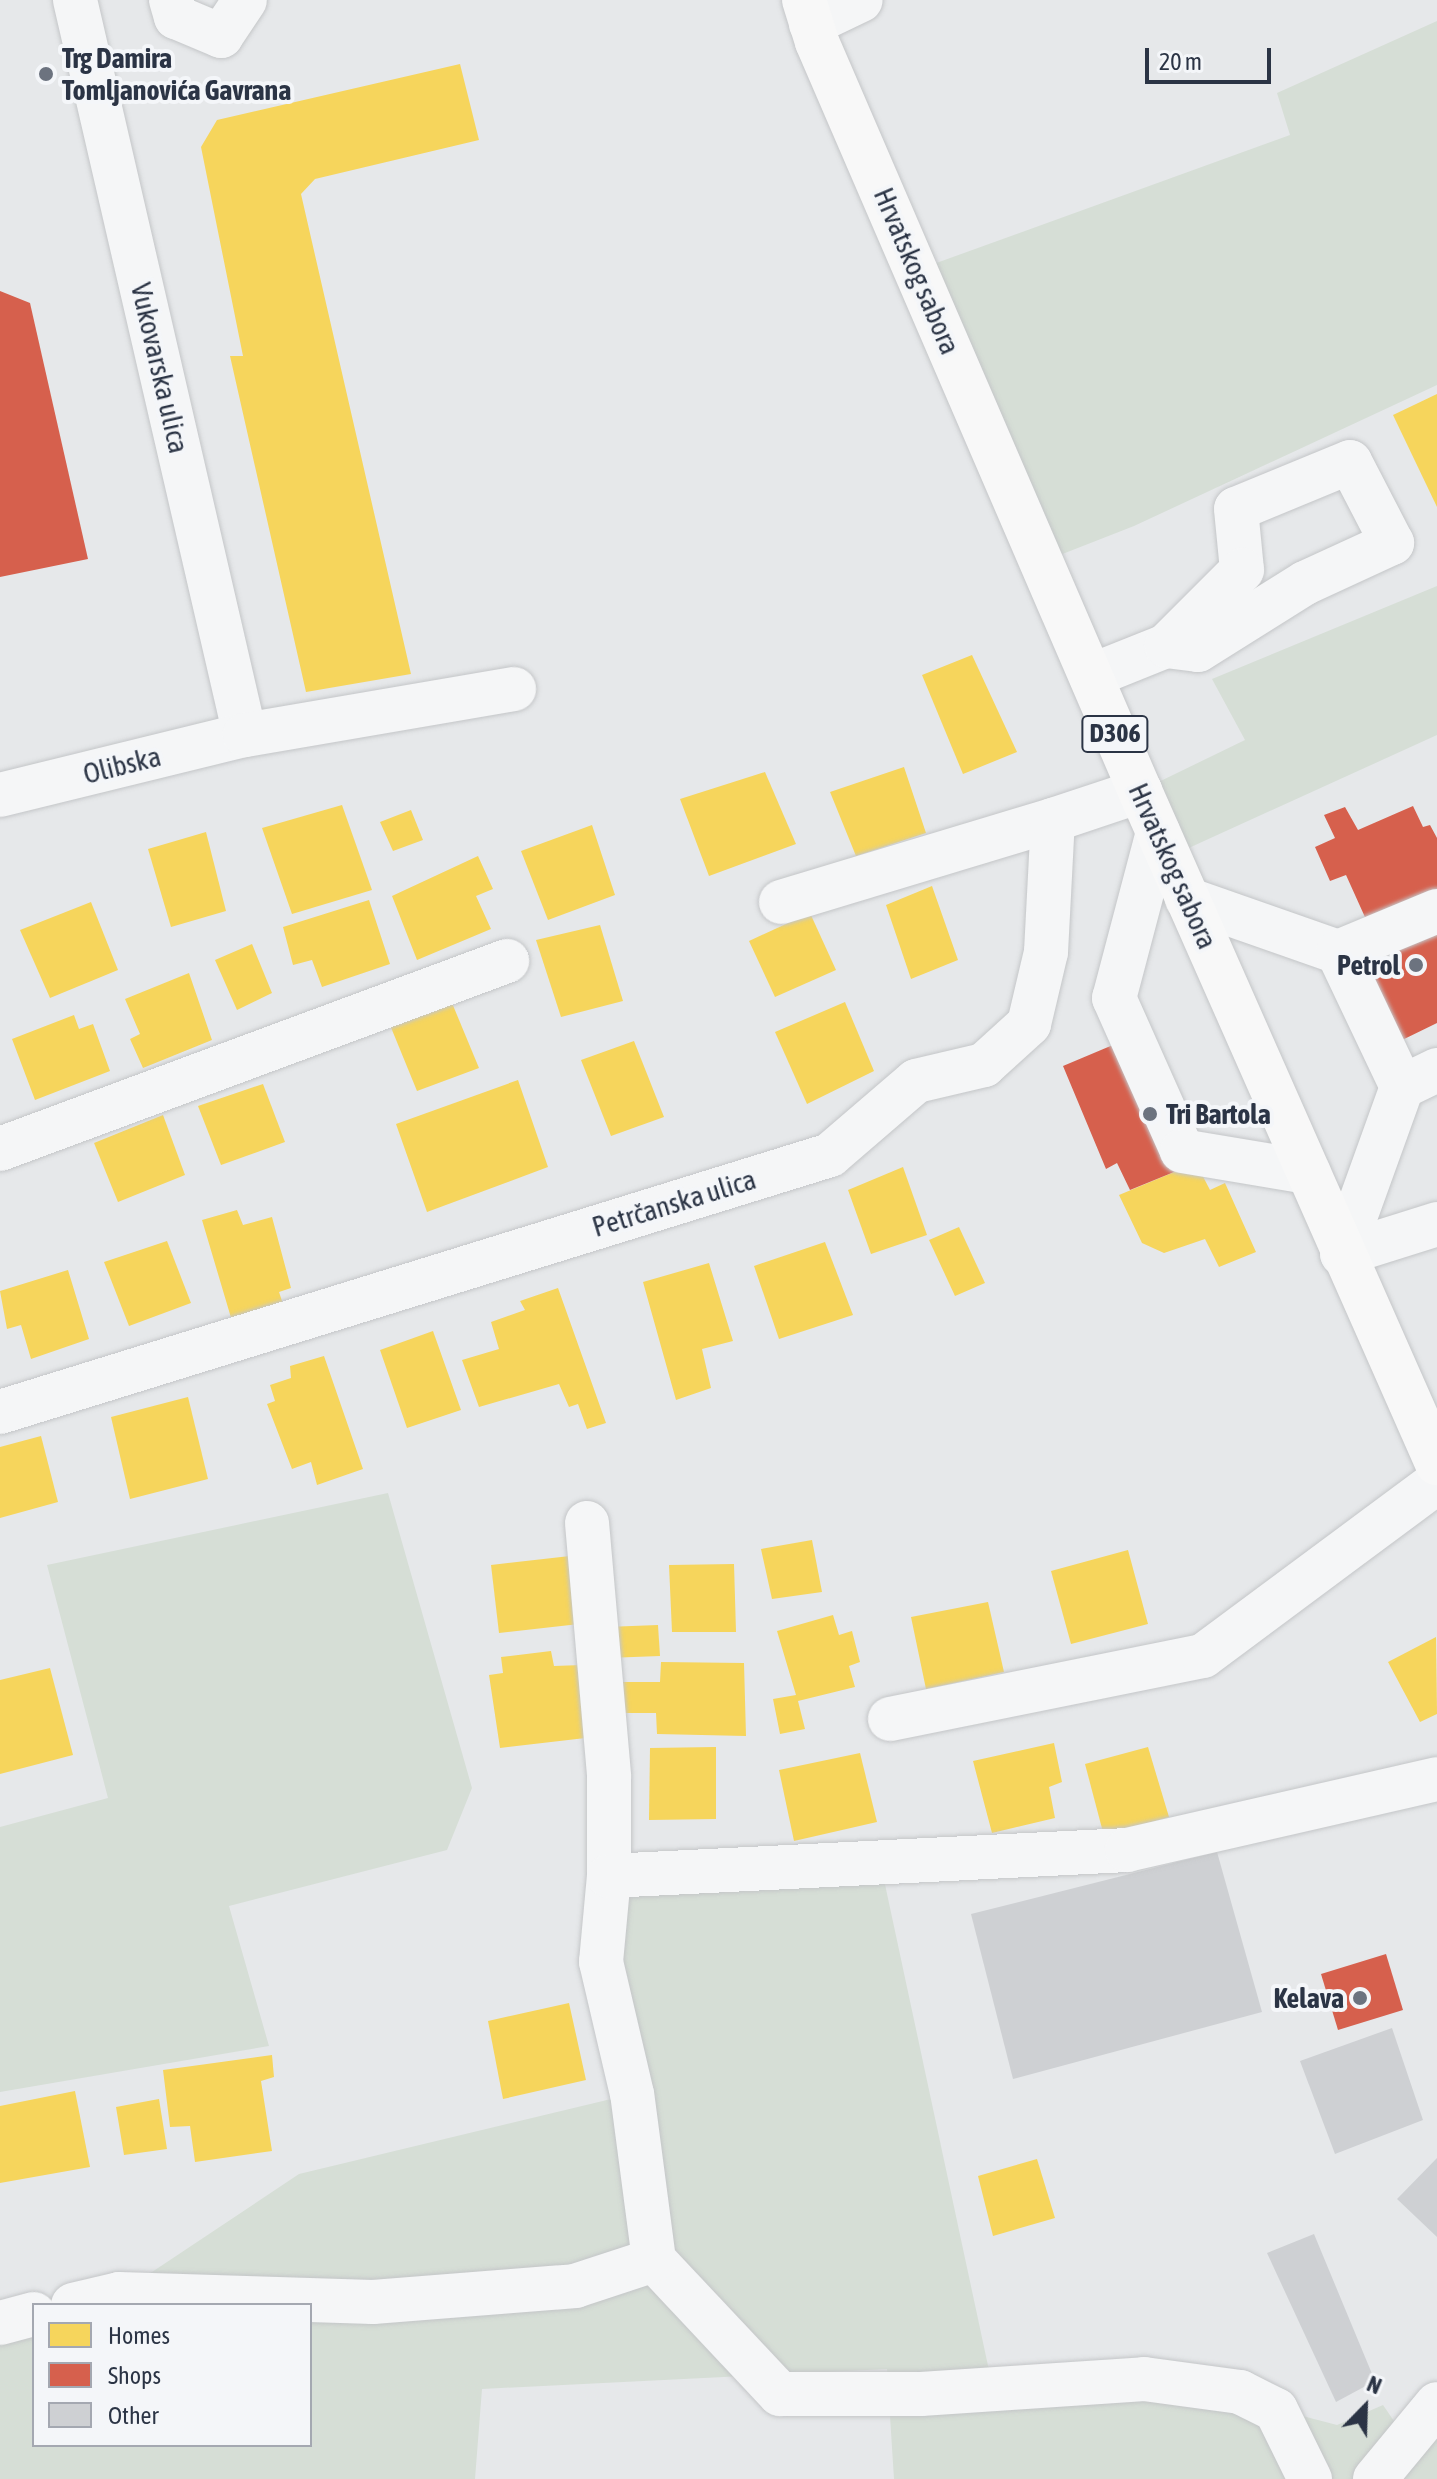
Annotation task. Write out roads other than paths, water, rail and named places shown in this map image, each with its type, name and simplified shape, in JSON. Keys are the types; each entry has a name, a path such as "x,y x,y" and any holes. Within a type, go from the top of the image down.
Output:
{"main road":[{"name":"Hrvatskog sabora","path":"807,12 1140,791 1342,1254 1437,1463"}],"street":[{"name":"Vukovarska ulica","path":"75,0 245,735"},
{"path":"171,0 176,17 221,36 245,0"},
{"path":"807,12 861,0"},
{"path":"1091,676 1166,646 1242,570 1236,509 1350,462 1392,543 1305,583 1198,650 1166,646"},
{"name":"Olibska","path":"0,795 245,735 514,689"},
{"path":"781,902 1140,791"},
{"name":"Petrčanska ulica","path":"0,1412 830,1155 916,1081 984,1065 1029,1024 1046,952 1053,820"},
{"path":"1158,832 1114,998 1182,1151 1308,1172"},
{"path":"1187,899 1338,952 1420,1078 1342,1254"},
{"path":"1338,952 1437,911"},
{"path":"0,1149 507,961"},
{"path":"1342,1254 1437,1224"},
{"path":"890,1719 1203,1656 1437,1482"},
{"path":"587,1523 609,1777 609,1876 601,1962 632,2094 654,2260 780,2394 921,2394 1144,2379 1240,2392 1276,2410 1310,2479"},
{"path":"609,1876 1127,1850 1437,1779"},
{"path":"81,2303 119,2294 373,2302 575,2286 654,2260"},
{"path":"0,2323 32,2315"},
{"path":"1375,2479 1437,2404"}],"place":[{"name":"Trg Damira Tomljanovića Gavrana","path":"46,74"},
{"name":"Petrol","path":"1416,965"},
{"name":"Tri Bartola","path":"1150,1114"},
{"name":"Kelava","path":"1360,1998"}]}
